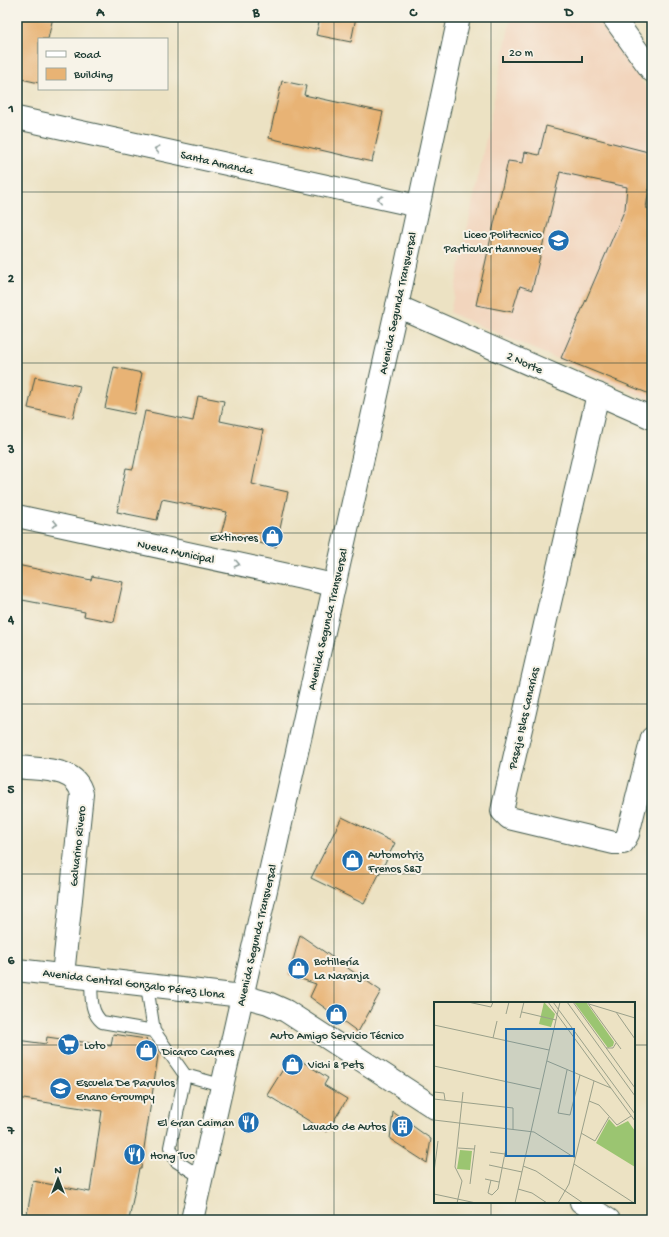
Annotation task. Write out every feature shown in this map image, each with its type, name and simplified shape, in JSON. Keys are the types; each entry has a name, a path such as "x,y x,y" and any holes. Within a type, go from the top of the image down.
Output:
{"street":[{"name":"Avenida Segunda Transversal","path":"192,1220 221,1085 397,306 459,17"},
{"path":"613,17 652,71"},
{"name":"Santa Amanda","path":"17,118 418,206"},
{"name":"2 Norte","path":"397,306 652,418"},
{"name":"Pasaje Islas Canarias","path":"598,394 502,811 509,818 614,844 622,843 628,834 652,738"},
{"name":"Nueva Municipal","path":"17,516 334,585"},
{"name":"Galvarino Rivero","path":"17,768 66,774 78,781 81,788 82,794 63,976"},
{"name":"Avenida Central Gonzalo Pérez Llona","path":"17,970 242,996 268,1003 286,1011 434,1107"},
{"path":"583,1203 609,1220"}],"lane":[{"path":"91,978 92,1007 97,1018 102,1022 154,1031"},
{"path":"147,986 154,1031 185,1075 221,1085"},
{"path":"185,1075 170,1147 176,1161 201,1178"}],"shaded area":[{"name":"Liceo Politecnico Particular Hannover","path":"511,17 595,17 652,95 652,400 450,313"}],"building":[{"path":"17,17 53,17 48,38 38,38 38,83 17,78"},
{"path":"320,17 356,17 351,42 316,35"},
{"path":"282,81 306,86 304,95 383,112 372,162 269,138"},
{"path":"546,126 652,153 652,170 646,208 652,209 650,233 652,234 652,395 561,358 625,209 627,187 560,172 532,290 520,286 512,312 476,305 508,161 523,163 525,152 539,155"},
{"path":"114,367 142,373 134,414 105,408"},
{"path":"35,377 80,386 73,418 28,408"},
{"path":"198,396 224,401 220,421 263,430 252,484 288,492 276,547 221,534 227,512 162,499 157,520 117,512 126,468 133,469 145,411 193,421"},
{"path":"17,565 91,580 92,576 123,582 114,622 84,616 85,612 17,599"},
{"name":"Automotriz Frenos S&J","path":"342,817 395,843 364,904 311,878"},
{"path":"300,935 381,991 358,1032 310,997 316,984 289,975"},
{"path":"113,1034 146,1039 158,1056 141,1168 139,1168 129,1220 26,1220 33,1181 90,1192 102,1111 17,1098 17,1040 46,1044 47,1037 111,1046"},
{"path":"292,1055 328,1078 324,1085 347,1099 327,1132 267,1095"},
{"name":"Lavado de Autos","path":"393,1112 431,1139 427,1163 390,1139"}],"place":[{"name":"Liceo Politecnico Particular Hannover","path":"558,241"},
{"name":"Extinores","path":"273,537"},
{"name":"Automotriz Frenos S&J","path":"353,861"},
{"name":"Botillería La Naranja","path":"299,968"},
{"name":"Auto Amigo Servicio Técnico","path":"337,1014"},
{"name":"Loto","path":"68,1045"},
{"name":"Dicarco Carnes","path":"146,1051"},
{"name":"Vichi & Pets","path":"292,1064"},
{"name":"Escuela De Parvulos Enano Groumpy","path":"60,1089"},
{"name":"El Gran Caiman","path":"249,1122"},
{"name":"Lavado de Autos","path":"402,1126"},
{"name":"Hong Tuo","path":"135,1155"}]}
